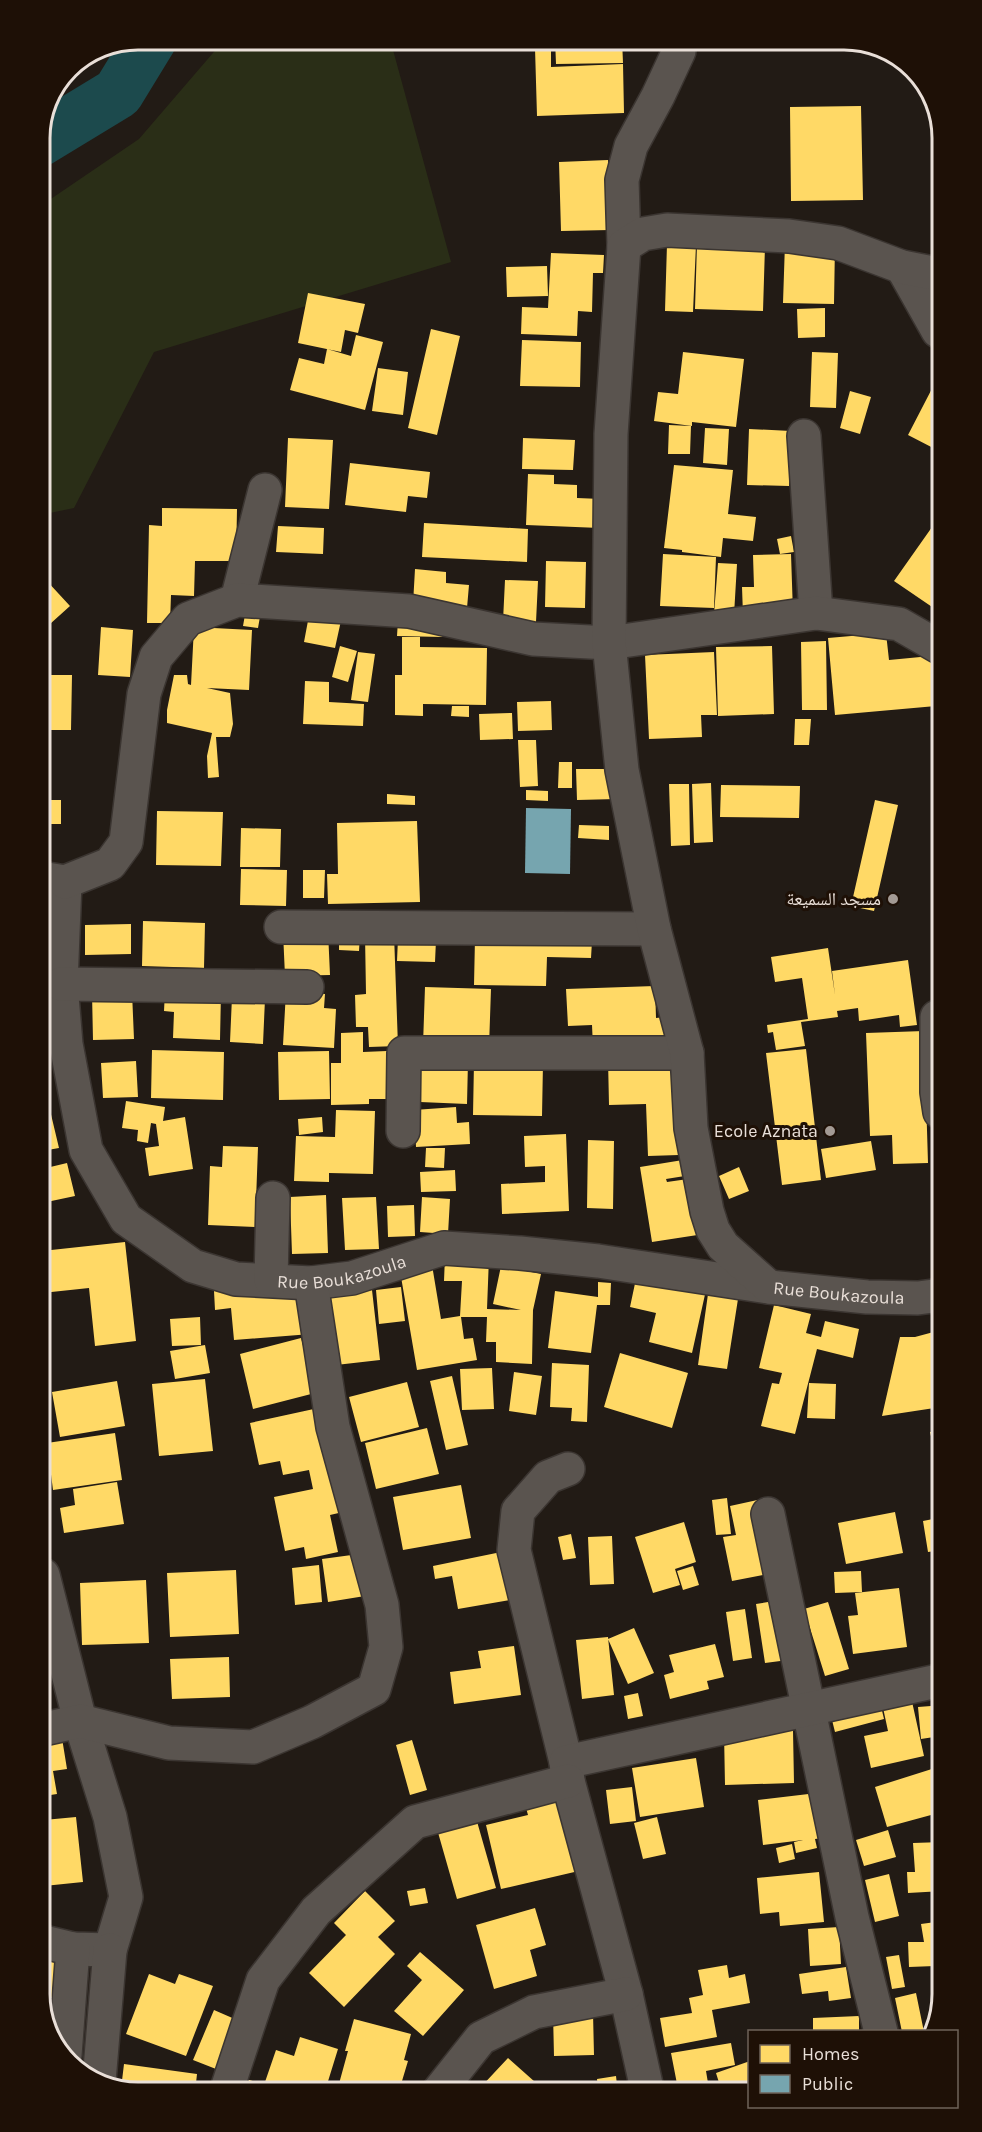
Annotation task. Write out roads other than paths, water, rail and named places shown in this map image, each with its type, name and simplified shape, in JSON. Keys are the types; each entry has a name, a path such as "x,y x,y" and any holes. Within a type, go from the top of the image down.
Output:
{"street":[{"path":"679,51 631,146 622,180 624,246 611,434 609,642 622,770 654,929 687,1053 691,1128 707,1210 713,1230 723,1246 769,1287"},
{"path":"624,246 642,234 667,230 789,236 838,243 902,267 932,273"},
{"path":"902,267 932,320"},
{"path":"804,436 816,614"},
{"path":"237,600 265,490"},
{"path":"53,880 110,864 126,842 144,694 156,657 188,619 237,600 409,610 533,639 609,642 816,614 899,624 932,643"},
{"name":"Rue Boukazoula","path":"53,880 66,1044 86,1150 126,1219 193,1266 236,1279 311,1283 352,1278 444,1248 598,1261 769,1287 867,1297 932,1296"},
{"path":"281,927 654,929"},
{"path":"61,984 307,987"},
{"path":"403,1131 404,1053 687,1053"},
{"path":"271,1280 273,1198"},
{"path":"50,1728 80,1721 169,1743 253,1747 312,1722 374,1689 386,1647 382,1605 333,1427 311,1283"},
{"path":"568,1469 548,1477 518,1510 514,1550 567,1772 626,1994 645,2082"},
{"path":"768,1514 852,1917 881,2030"},
{"path":"50,1603 80,1721 110,1817 126,1897 110,1950 100,2073"},
{"path":"229,2082 263,1980 316,1911 415,1822 567,1772 809,1709 932,1682"},
{"path":"64,2043 59,1945 110,1950"},
{"path":"446,2082 481,2038 534,2012 626,1994"}],"waterway":[{"path":"50,134 118,93 144,50"}],"place":[{"name":"مسجد السميعة","path":"893,899"},
{"name":"Ecole Aznata","path":"830,1131"}]}
